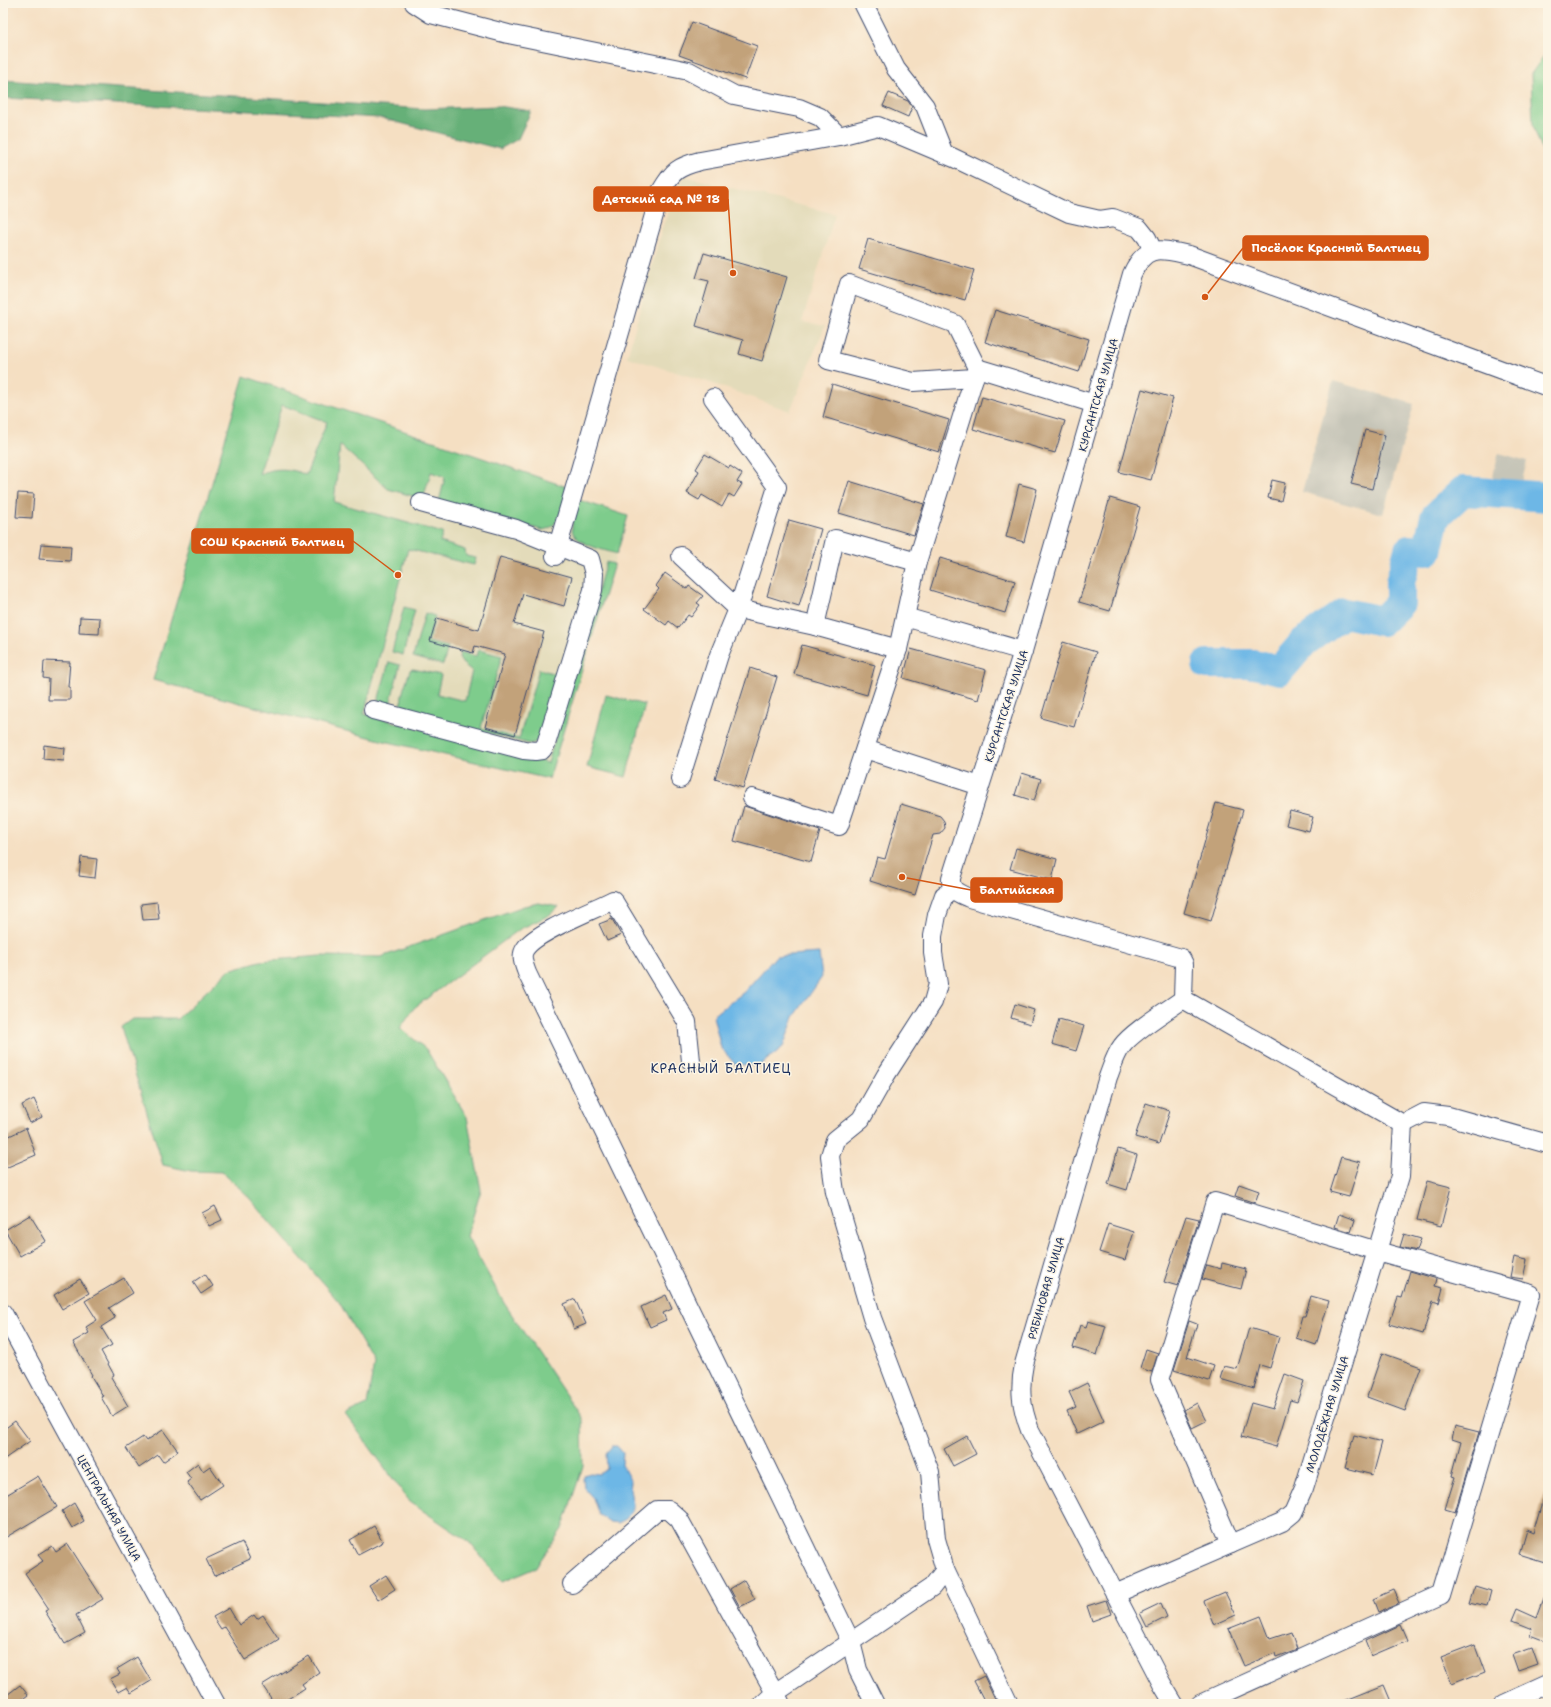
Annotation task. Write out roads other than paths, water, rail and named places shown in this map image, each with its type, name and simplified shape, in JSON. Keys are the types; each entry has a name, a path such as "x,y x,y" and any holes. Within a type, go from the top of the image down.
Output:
{"street":[{"path":"414,3 431,14 508,34 689,71 734,95 799,108 820,117 839,136"},
{"path":"863,3 896,69 925,106 944,154"},
{"path":"557,551 661,191 669,177 682,166 700,161 839,136 878,126 944,154 1069,213 1100,220 1113,218 1139,228 1147,238 1149,253 1163,249 1189,255 1548,387"},
{"name":"КУРСАНТСКАЯ УЛИЦА","path":"953,890 950,885 951,878 1023,651 1132,274 1138,262 1149,253"},
{"path":"752,798 839,826 898,649 917,562 976,373 956,324 849,284 828,360 913,382 976,373 1095,404"},
{"path":"680,779 720,655 738,610 777,487 713,398"},
{"path":"373,710 524,750 542,750 546,744 593,590 594,574 590,559 557,551 516,529 421,503"},
{"path":"814,626 835,539 917,562"},
{"path":"681,556 738,610 814,626 898,649"},
{"path":"906,617 1023,651"},
{"path":"865,749 980,786"},
{"path":"1009,1704 945,1570 936,1539 930,1472 872,1318 835,1192 830,1156 835,1140 861,1119 886,1075 933,1002 938,984 933,953 933,936 937,916 944,895 953,890 969,898 1181,958 1184,964 1183,999 1402,1124 1424,1113 1448,1116 1548,1144"},
{"path":"691,1061 687,1022 614,900 537,936 524,950 522,960 527,973 851,1642 858,1670 875,1704"},
{"name":"РЯБИНОВАЯ УЛИЦА","path":"1174,1704 1162,1684 1030,1430 1026,1421 1020,1388 1024,1364 1106,1085 1115,1060 1122,1046 1131,1036 1183,999"},
{"name":"МОЛОДЁЖНАЯ УЛИЦА","path":"1115,1594 1282,1522 1293,1512 1306,1480 1400,1176 1402,1124"},
{"path":"1200,1704 1441,1595 1531,1294 1215,1202 1160,1380 1231,1544"},
{"name":"ЦЕНТРАЛЬНАЯ УЛИЦА","path":"3,1313 216,1704"},
{"path":"572,1584 658,1510 669,1510 679,1519 773,1700 851,1642 932,1587 945,1570"},
{"path":"1504,1704 1548,1684"}],"water":[{"path":"819,953 822,977 794,1017 783,1047 759,1066 735,1064 721,1048 713,1016 744,992 776,956"},
{"path":"612,1446 617,1446 623,1453 622,1465 631,1482 630,1490 633,1504 633,1509 626,1519 618,1523 610,1522 599,1515 593,1498 584,1488 583,1479 585,1475 590,1473 599,1474 607,1469 606,1453"}],"waterway":[{"path":"1207,664 1254,664 1280,670 1304,642 1344,613 1382,621 1400,603 1400,583 1409,550 1427,551 1435,517 1463,491 1548,497"}],"place":[{"name":"Детский сад № 18","path":"733,273"},
{"name":"Посёлок Красный Балтиец","path":"1205,297"},
{"name":"СОШ Красный Балтиец","path":"398,575"},
{"name":"Балтийская","path":"902,877"}],"district":[{"name":"КРАСНЫЙ БАЛТИЕЦ","path":"721,1068"}]}
